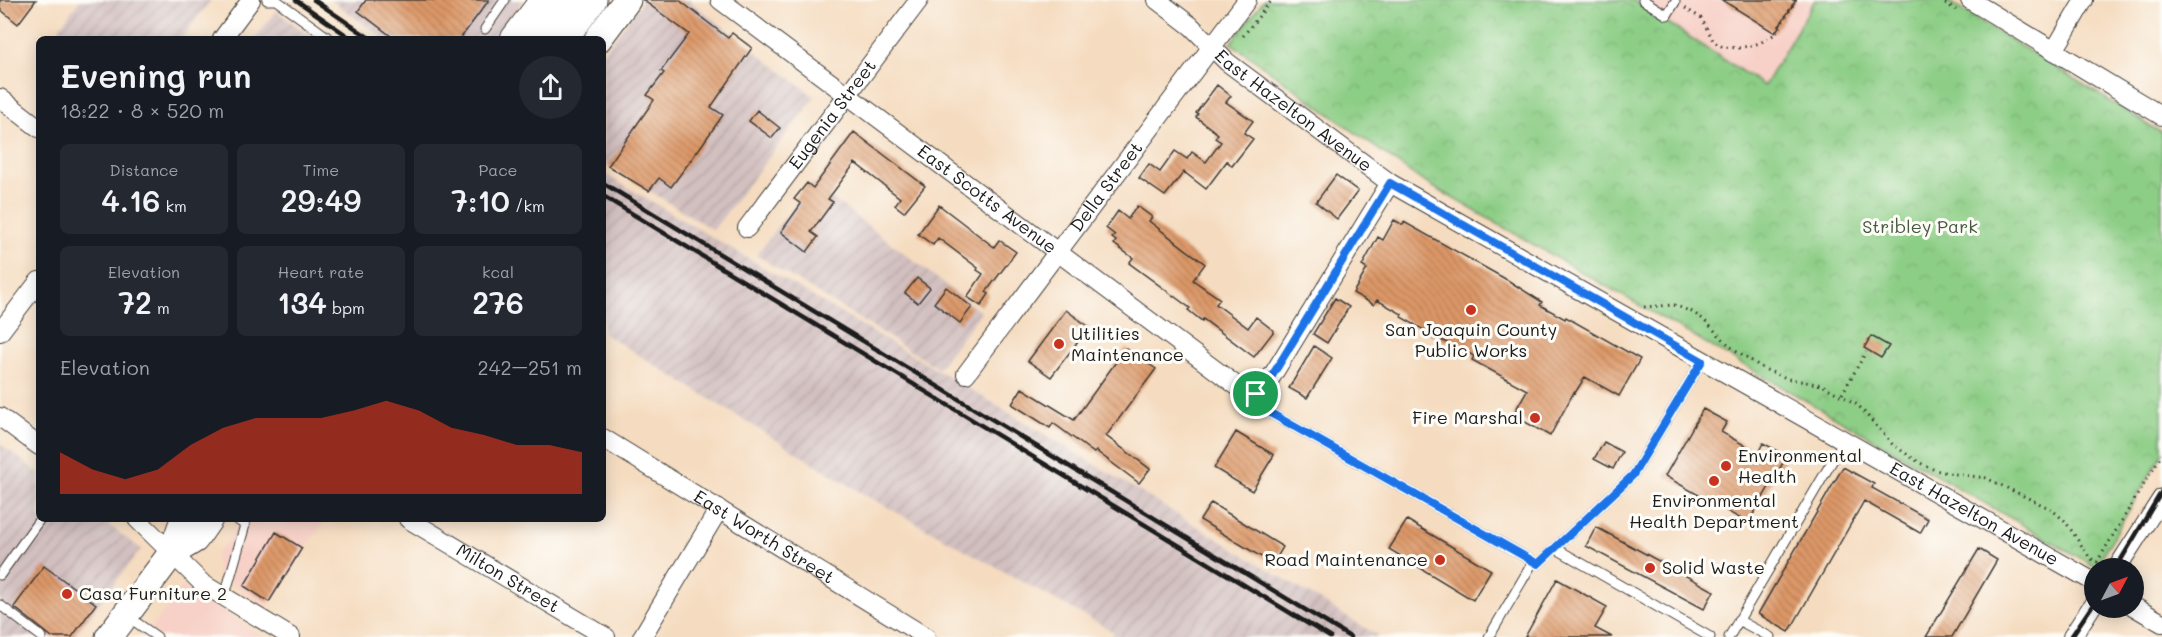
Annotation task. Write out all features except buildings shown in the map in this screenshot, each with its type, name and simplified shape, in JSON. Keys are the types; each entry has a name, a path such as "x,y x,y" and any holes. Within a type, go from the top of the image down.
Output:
{"main road":[{"path":"516,36 543,0"},
{"path":"538,36 566,0"},
{"path":"566,36 593,0"},
{"path":"600,36 627,0"},
{"path":"109,637 172,553 183,522"},
{"path":"172,553 195,539 208,522"}],"street":[{"path":"224,36 251,0"},
{"name":"East Scotts Avenue","path":"720,0 1245,393 1256,394"},
{"name":"Eugenia Street","path":"747,228 919,0"},
{"name":"East Hazelton Avenue","path":"1157,0 1191,26 1227,62 1390,183 2084,576"},
{"name":"Della Street","path":"966,374 1247,0"},
{"path":"1970,0 2162,116"},
{"path":"2054,51 2084,0"},
{"path":"0,98 36,126"},
{"path":"1256,394 1264,389 1390,183"},
{"path":"0,332 36,285"},
{"path":"0,417 36,444"},
{"name":"East Worth Street","path":"606,440 926,637"},
{"path":"2123,558 2161,500"},
{"path":"642,637 718,509"},
{"path":"139,522 203,584 225,595 291,637"},
{"name":"Milton Street","path":"413,522 606,637"},
{"path":"2144,612 2162,623"},
{"path":"2072,637 2084,618"}],"lane":[{"path":"267,0 276,0 326,36"},
{"path":"485,28 505,0"},
{"path":"1643,0 1667,15 1675,2"},
{"path":"1256,394 1265,410 1538,564 1633,475 1702,361"},
{"path":"1728,637 1844,441"},
{"path":"0,575 38,522"},
{"path":"225,595 245,525 240,522"},
{"path":"1555,548 1710,637"},
{"path":"1489,637 1533,562"},
{"path":"0,605 42,637"},
{"path":"125,615 157,637"},
{"path":"1738,620 1770,637"}],"path":[{"path":"1237,43 1272,0"},
{"path":"1675,2 1701,18 1714,42 1723,46 1740,48 1760,43 1775,34 1796,0"},
{"path":"1642,307 1664,305 1683,308 1703,319 1731,347 1764,369 1789,380 1822,385 1842,394 1858,405 1893,445 1913,459 1935,470 1986,478 2051,509 2065,521 2090,558 2097,562 2162,454"},
{"path":"1842,394 1866,352"}],"shaded area":[{"path":"80,0 211,0 183,36 71,36 59,28"},
{"path":"331,0 523,0 495,36 381,36"},
{"path":"644,0 688,0 815,97 713,230 606,164 606,49"},
{"path":"1633,0 1815,0 1764,86"},
{"path":"276,11 310,36 257,36"},
{"path":"606,175 973,391 1380,637 1111,637 1114,632 860,492 606,335"},
{"path":"812,183 981,312 938,368 756,255"},
{"path":"0,444 36,471 36,522 105,522 141,549 73,637 0,637"},
{"path":"241,522 323,522 268,607 217,574 215,556"},
{"path":"182,586 263,637 144,637"}],"green space":[{"name":"Stribley Park","path":"1264,0 1633,0 1764,86 1815,0 1946,0 2162,133 2162,454 2101,558 2084,558 2084,560 1421,180 1231,43"}],"railway":[{"path":"296,0 348,36"},
{"path":"314,0 367,36"},
{"path":"606,185 1350,637"},
{"path":"606,198 1330,637"},
{"path":"2122,558 2162,491"},
{"path":"2071,637 2084,618"}],"place":[{"name":"San Joaquin County Public Works","path":"1471,310"},
{"name":"Utilities Maintenance","path":"1059,344"},
{"name":"Fire Marshal","path":"1535,418"},
{"name":"Environmental Health","path":"1726,466"},
{"name":"Environmental Health Department","path":"1714,481"},
{"name":"Road Maintenance","path":"1440,560"},
{"name":"Solid Waste","path":"1650,568"},
{"name":"Casa Furniture 2","path":"67,594"}],"route":[{"path":"1390,183 1702,361 1633,475 1538,564 1265,410 1256,394 1264,389 1390,183"}]}
